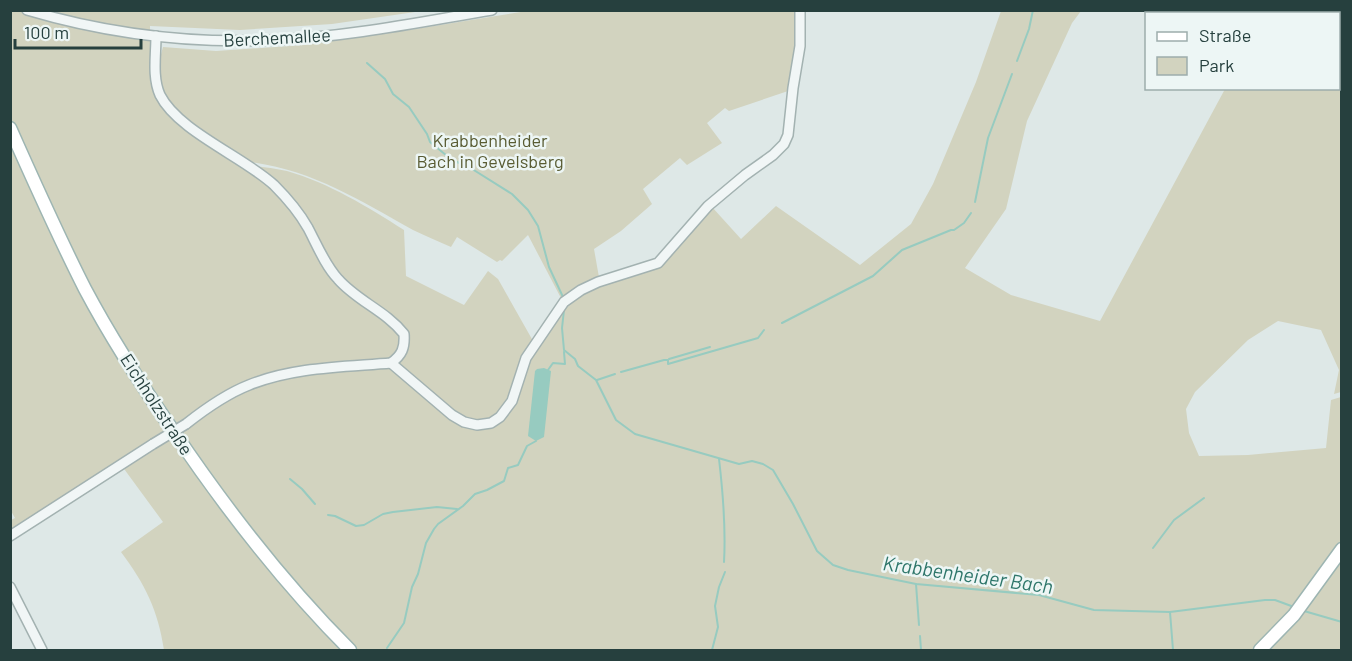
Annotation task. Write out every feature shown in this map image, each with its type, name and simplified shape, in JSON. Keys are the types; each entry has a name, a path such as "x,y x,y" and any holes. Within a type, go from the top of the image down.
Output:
{"main road":[{"name":"Eichholzstraße","path":"10,128 38,193 86,291 149,396 204,476 265,556 350,651"},
{"path":"1260,651 1294,615 1341,549"}],"street":[{"name":"Berchemallee","path":"27,10 90,26 156,36 221,41 308,38 492,10"},
{"path":"391,363 452,415 464,422 477,425 491,423 500,417 512,401 529,353 548,329 564,302 598,282 658,263 708,206 784,144 788,135 800,46 800,10"},
{"path":"10,536 186,424 208,407 246,385 270,377 316,370 391,363 404,350 404,334 392,321 356,296 337,279 307,225 284,195 271,183 183,122 168,107 155,81 156,36"},
{"path":"10,587 42,651"}],"green space":[{"name":"Krabbenheider Bach in Gevelsberg","path":"11,11 422,11 332,24 240,30 150,26 150,82 161,88 158,65 163,47 216,51 304,45 527,11 797,11 799,25 791,90 729,111 725,108 707,123 722,143 687,165 680,158 643,189 652,204 621,231 594,249 600,283 658,265 712,207 741,239 776,206 860,265 911,224 933,184 976,82 1001,11 1081,11 1072,23 1027,121 1006,209 965,268 1011,295 1100,321 1224,90 1340,90 1340,12 1270,11 1341,11 1341,392 1334,394 1339,370 1321,330 1278,321 1248,340 1195,392 1186,409 1189,433 1199,456 1248,455 1326,448 1331,400 1341,397 1341,542 1293,608 1253,650 164,650 158,622 149,598 121,552 163,522 119,462 11,531 11,520 15,518 11,511","holes":["250,162 294,172 334,188 413,230 451,247 457,237 497,262 502,261 528,235 562,300 565,295 567,302 537,348 498,279 488,271 464,305 406,276 404,230 362,204 318,182 287,171 250,165"]},
{"path":"1341,560 1341,650 1267,650 1298,618"}],"shaded area":[{"path":"544,368 551,371 544,437 536,441 528,436 535,371"}],"waterway":[{"path":"1017,61 1029,29 1033,10"},
{"name":"Krabbenheider Bach","path":"367,63 385,79 393,94 409,107 430,142 452,160 469,167 512,194 528,210 538,226 549,267 563,297"},
{"path":"975,202 988,138 1012,74"},
{"path":"782,323 873,276 902,250 954,230 964,223 971,213"},
{"name":"Krabbenheider Bach","path":"564,310 562,328 564,350 575,359 578,366 596,380 616,420 635,434 739,464 752,461 773,470 817,551 833,565 916,584 1039,595 1094,610 1170,612 1265,600 1275,600 1294,607"},
{"path":"621,372 664,360 668,360 668,364 758,338 764,330"},
{"path":"669,359 710,347"},
{"path":"548,370 553,363 565,364 564,352"},
{"path":"597,380 615,374"},
{"path":"387,648 404,623 412,587 426,543 434,529 475,494 504,481 508,468 518,465 527,446 536,441"},
{"path":"719,459 724,510 724,562"},
{"path":"290,479 315,504"},
{"path":"1153,548 1174,520 1204,498"},
{"path":"328,515 356,526 364,525 383,514 393,512 437,507 457,509"},
{"path":"712,650 718,627 715,606 725,572"},
{"path":"916,584 919,625"},
{"name":"Krabbenheider Bach","path":"1304,611 1342,622"},
{"path":"1170,612 1173,650"},
{"path":"920,636 921,650"}]}
